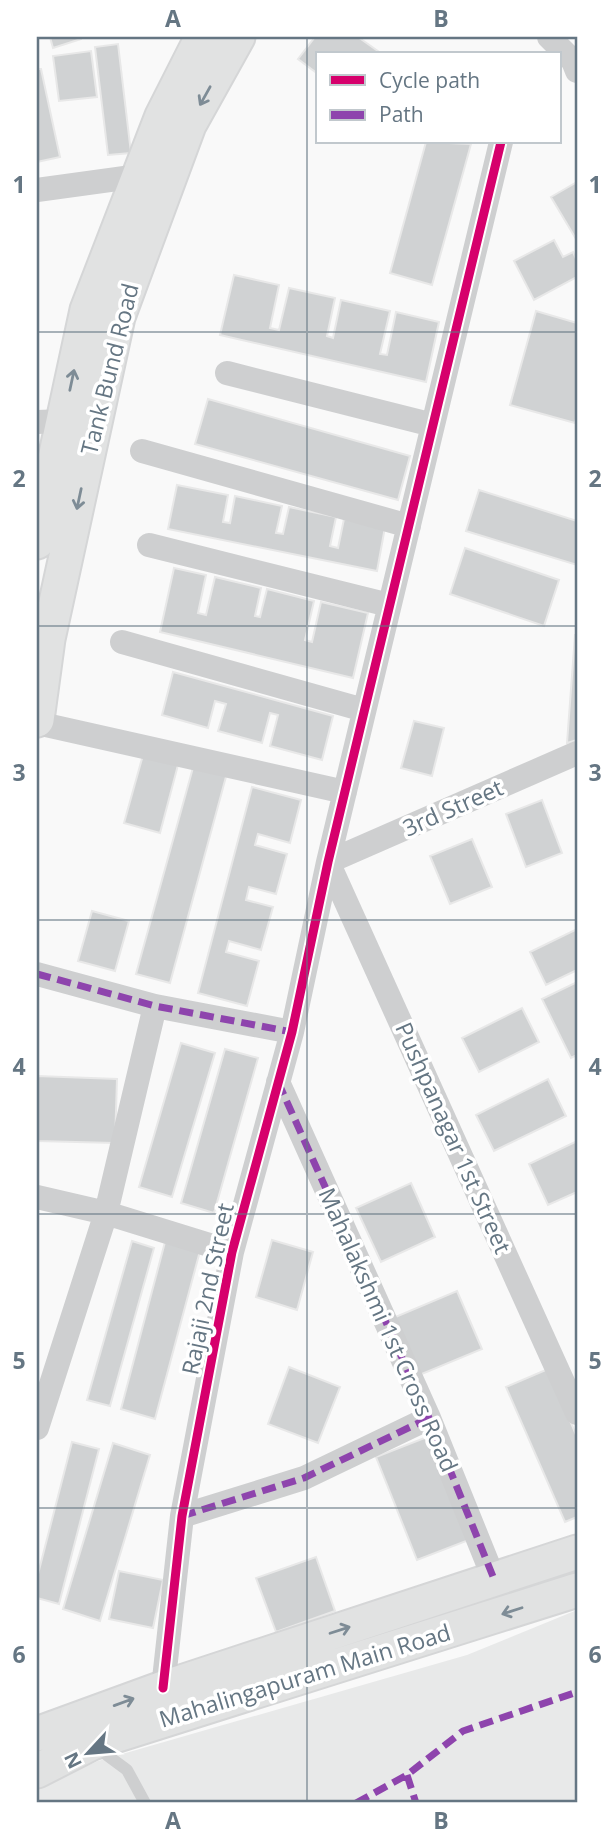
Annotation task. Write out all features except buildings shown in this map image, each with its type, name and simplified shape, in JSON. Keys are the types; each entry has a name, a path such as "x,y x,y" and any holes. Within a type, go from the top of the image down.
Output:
{"main road":[{"name":"Tank Bund Road","path":"37,721 48,639 118,317 154,177 162,116 202,37"},
{"name":"Tank Bund Road","path":"37,542 50,421 87,310 154,177 189,125 238,37"},
{"name":"Mahalingapuram Main Road","path":"37,1734 163,1688 577,1552"},
{"name":"Mahalingapuram Main Road","path":"37,1770 92,1743 577,1590"}],"street":[{"path":"549,37 561,52"},
{"name":"Rajaji 2nd Street","path":"163,1688 182,1516 232,1252 292,1032 328,862 501,144"},
{"path":"37,190 154,177"},
{"path":"227,373 433,425"},
{"path":"142,451 409,526"},
{"path":"149,545 389,605"},
{"path":"122,642 364,710"},
{"path":"37,721 345,792"},
{"name":"3rd Street","path":"328,862 577,753"},
{"name":"Pushpanagar 1st Street","path":"328,862 577,1413"},
{"path":"37,974 155,1006 292,1032"},
{"path":"37,1428 106,1213 155,1006"},
{"name":"Mahalakshmi 1st Cross Road","path":"278,1082 429,1418 494,1579"},
{"name":"Rajaji 2nd Street","path":"37,1197 106,1213 232,1252"},
{"path":"182,1516 304,1478 429,1418"}],"lane":[{"path":"92,1743 127,1770 145,1803"}],"shaded area":[{"path":"577,1610 577,1803 37,1803 37,1788 98,1761 467,1655"}],"marked path":[{"path":"37,974 155,1006 292,1032"},
{"path":"278,1082 429,1418 494,1579"},
{"path":"182,1516 304,1478 429,1418"},
{"path":"356,1803 407,1775 463,1731 577,1692"},
{"path":"407,1775 416,1803"}],"cycle path":[{"path":"163,1688 182,1516 232,1252 292,1032 328,862 501,144"}]}
